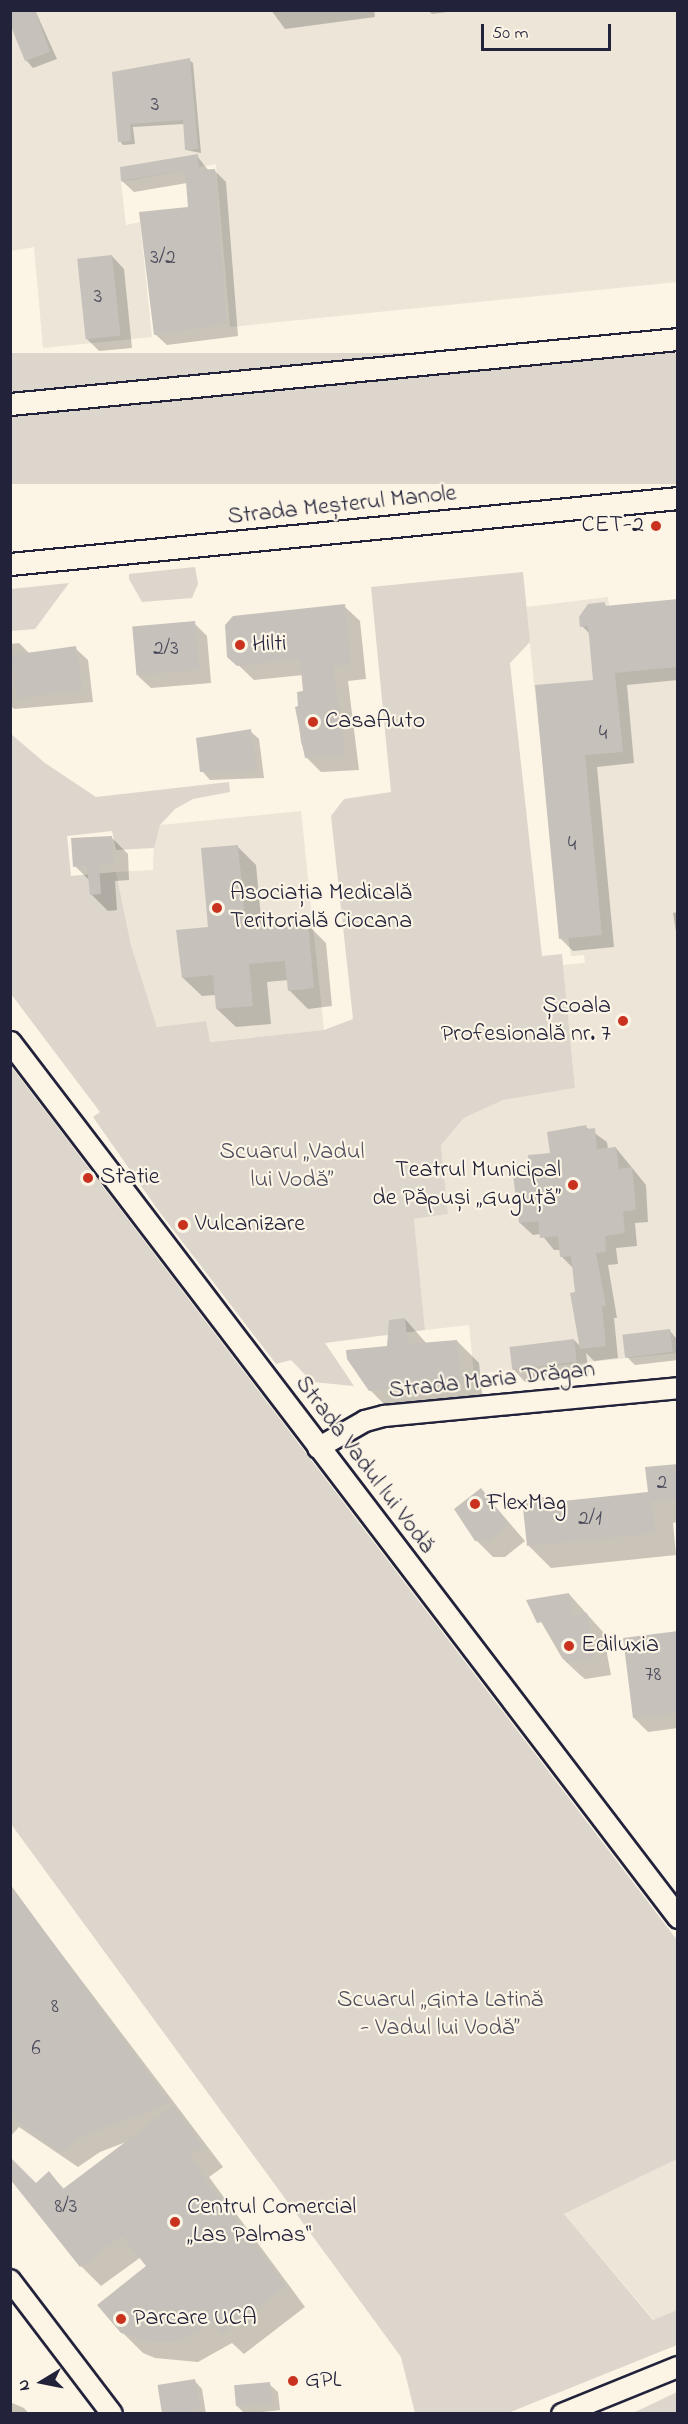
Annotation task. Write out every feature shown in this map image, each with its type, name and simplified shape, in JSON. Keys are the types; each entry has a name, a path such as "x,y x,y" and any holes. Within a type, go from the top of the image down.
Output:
{"main road":[{"path":"10,404 678,339"},
{"name":"Strada Meșterul Manole","path":"10,564 678,498"},
{"name":"Strada Vadul lui Vodă","path":"10,1042 678,1917"},
{"name":"Strada Maria Drăgan","path":"318,1448 365,1421 384,1416 678,1388"},
{"path":"10,2280 112,2414"},
{"path":"562,2414 678,2367"}],"shaded area":[{"path":"10,11 677,11 677,282 230,327 216,164 121,182 126,225 140,222 152,337 43,348 34,247 11,251"},
{"path":"608,597 609,607 677,601 677,1353 474,1374 469,1325 425,1330 414,1219 448,1214 441,1145 464,1118 503,1100 575,1088 563,965 585,963 584,955 571,956 568,937 561,937 526,607"},
{"name":"Asociația Medicală Teritorială Ciocana","path":"301,811 324,1030 209,1042 206,1021 157,1027 131,945 116,872 153,870 154,841 160,825"},
{"path":"677,2159 677,2310 654,2320 564,2214"}],"green space":[{"path":"10,353 677,353 677,484 10,484"},
{"path":"195,567 198,584 192,598 142,602 129,579 129,574"},
{"name":"Scuarul „Vadul lui Vodă”","path":"523,572 530,642 510,663 542,956 562,954 575,1088 503,1100 464,1118 441,1145 448,1214 414,1219 425,1330 325,1343 354,1386 312,1382 291,1360 276,1364 158,1210 93,1117 100,1112 11,994 11,734 45,763 96,797 229,782 230,792 193,799 175,809 160,825 154,848 116,850 112,831 67,836 71,876 116,872 131,945 157,1027 206,1021 210,1042 324,1030 353,1019 331,816 344,799 391,792 371,587"},
{"path":"69,583 35,629 11,631 11,589"},
{"name":"Scuarul „Ginta Latină - Vadul lui Vodă”","path":"11,1066 677,1940 677,2159 564,2214 653,2320 677,2310 677,2345 508,2413 415,2413 401,2357 11,1824"},
{"path":"677,2392 677,2413 633,2413"}],"building":[{"path":"10,10 35,10 50,52 25,61 10,24"},
{"path":"190,58 198,149 185,150 183,120 130,124 131,141 118,142 112,72"},
{"path":"198,154 199,170 215,169 227,324 154,335 139,212 188,207 185,170 121,181 120,167"},
{"path":"112,255 120,336 86,339 77,259"},
{"path":"678,599 678,667 615,673 623,752 585,755 602,935 559,939 535,685 593,680 588,626 580,627 579,617 588,604 605,602 605,606"},
{"path":"345,604 351,664 333,666 345,755 305,758 295,707 298,706 297,692 303,691 300,659 237,666 227,657 225,625 233,616"},
{"path":"195,621 199,670 137,675 132,626"},
{"path":"76,646 82,690 17,699 11,655"},
{"path":"251,729 257,770 200,772 196,738"},
{"path":"112,836 114,864 99,865 101,894 90,895 87,866 73,867 71,838"},
{"path":"238,845 246,928 308,922 314,988 288,991 285,961 249,964 253,1006 216,1009 213,975 182,978 176,930 208,927 201,848"},
{"name":"Teatrul Municipal de Păpuși „Guguță”","path":"586,1125 587,1129 595,1128 597,1149 616,1147 619,1169 632,1167 636,1210 623,1211 625,1233 605,1236 606,1252 596,1253 606,1306 602,1306 606,1346 580,1349 570,1293 575,1292 571,1256 560,1257 558,1236 540,1238 538,1221 519,1223 513,1175 530,1173 528,1155 550,1153 547,1132"},
{"path":"405,1318 408,1344 457,1340 461,1382 369,1391 347,1359 346,1350 387,1346 389,1320"},
{"path":"670,1329 673,1352 625,1358 622,1335"},
{"path":"574,1339 577,1362 512,1370 509,1347"},
{"path":"678,1464 678,1499 652,1501 655,1533 527,1546 522,1499 544,1497 544,1503 648,1492 645,1467"},
{"path":"481,1488 509,1524 488,1541 475,1541 454,1509"},
{"path":"569,1593 573,1616 587,1613 595,1658 567,1663 542,1622 537,1623 526,1600"},
{"path":"678,1631 678,1713 633,1718 623,1638"},
{"path":"10,1884 170,2103 83,2136 60,2152 10,2116"},
{"name":"Centrul Comercial „Las Palmas“","path":"173,2106 203,2146 189,2156 286,2286 222,2334 213,2322 177,2342 149,2342 121,2333 97,2305 146,2266 122,2236 80,2267 10,2179 10,2157 36,2183 49,2171 63,2189"},
{"path":"195,2379 200,2411 162,2414 157,2385"},
{"path":"270,2382 272,2403 236,2406 234,2385"}],"place":[{"name":"CET-2","path":"656,526"},
{"name":"Hilti","path":"240,645"},
{"name":"CasaAuto","path":"313,722"},
{"name":"Asociația Medicală Teritorială Ciocana","path":"217,908"},
{"name":"Școala Profesională nr. 7","path":"623,1021"},
{"name":"Statie","path":"88,1178"},
{"name":"Teatrul Municipal de Păpuși „Guguță”","path":"573,1185"},
{"name":"Vulcanizare","path":"183,1225"},
{"name":"FlexMag","path":"475,1504"},
{"name":"Ediluxia","path":"569,1646"},
{"name":"Centrul Comercial „Las Palmas“","path":"175,2222"},
{"name":"Parcare UCA","path":"121,2319"},
{"name":"GPL","path":"293,2381"}]}
